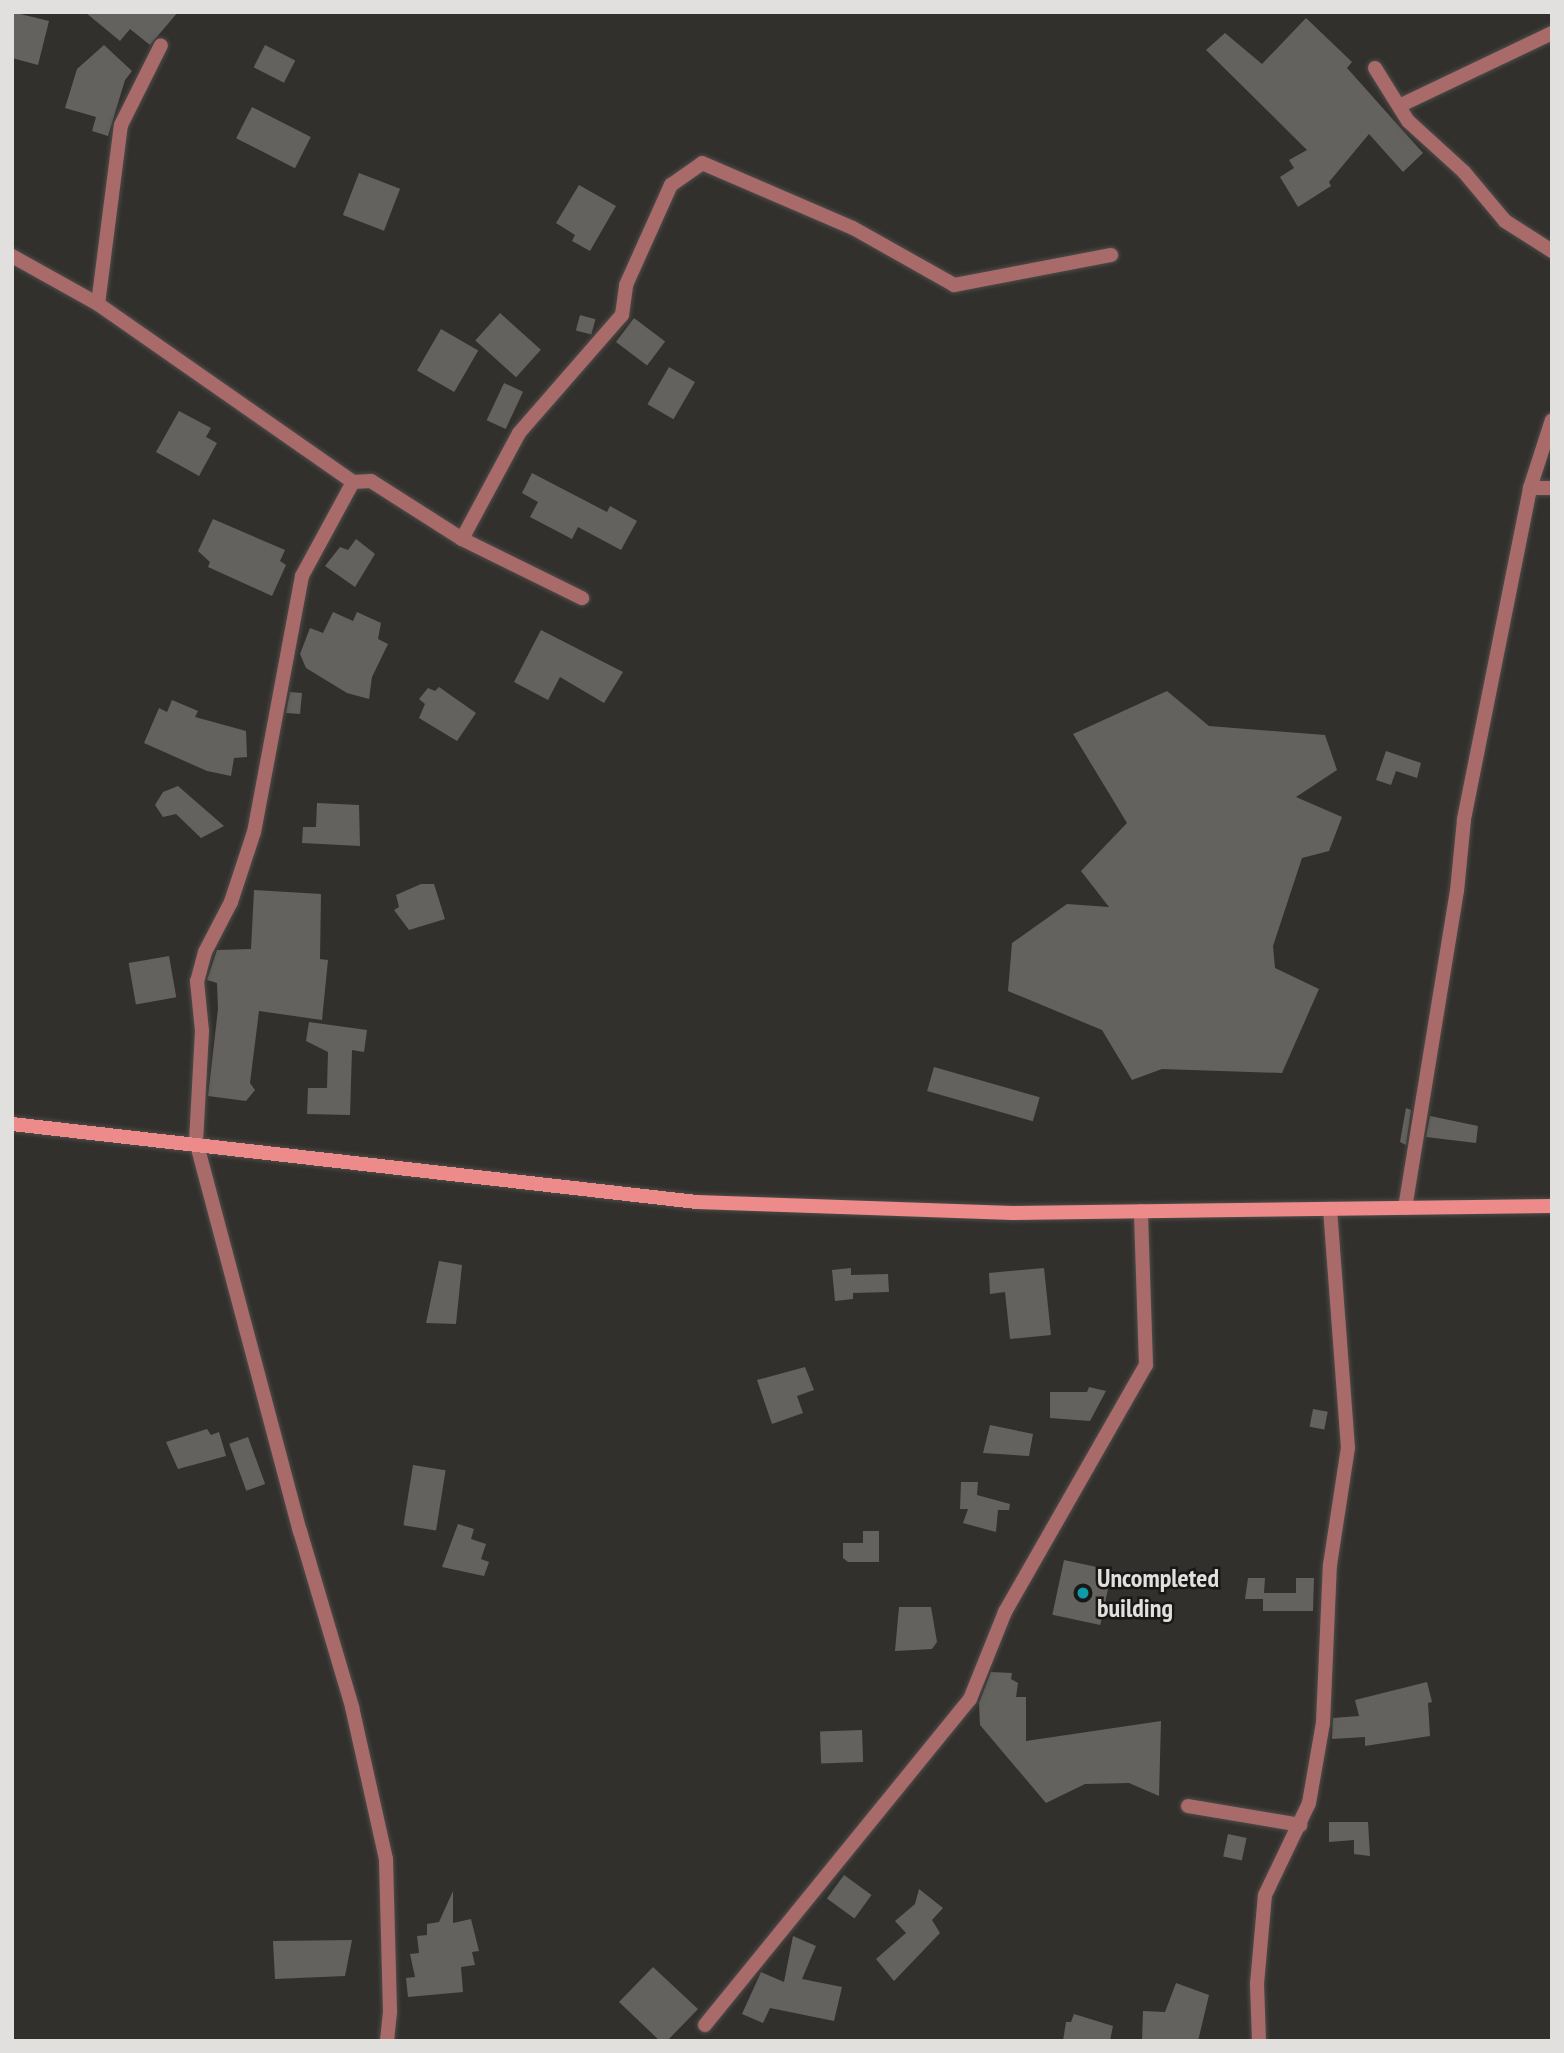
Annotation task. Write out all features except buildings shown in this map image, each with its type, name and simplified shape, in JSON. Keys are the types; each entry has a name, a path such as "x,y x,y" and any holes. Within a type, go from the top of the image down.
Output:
{"main road":[{"path":"12,1124 196,1142 696,1202 1013,1213 1552,1206"}],"street":[{"path":"1399,106 1552,33"},
{"path":"98,304 121,125 161,45"},
{"path":"1376,68 1399,106 1505,221 1552,251"},
{"path":"462,539 520,433 622,315 626,285 671,185 702,163 853,228 954,285 1111,256"},
{"path":"12,256 98,304 353,482 371,481 462,539 582,598"},
{"path":"1405,1208 1457,891 1464,819 1530,488 1552,421"},
{"path":"353,482 302,576 254,832 231,902 205,952 197,981 202,1031 196,1142 300,1531 352,1707 386,1859 390,2012 387,2041"},
{"path":"1530,488 1552,488"},
{"path":"1259,2041 1257,1984 1265,1895 1309,1803 1323,1723 1331,1565 1348,1448 1331,1209"},
{"path":"705,2025 970,1699 1005,1612 1146,1365 1141,1211"},
{"path":"1188,1806 1300,1825"}],"place":[{"name":"Uncompleted building","path":"1083,1593"}]}
